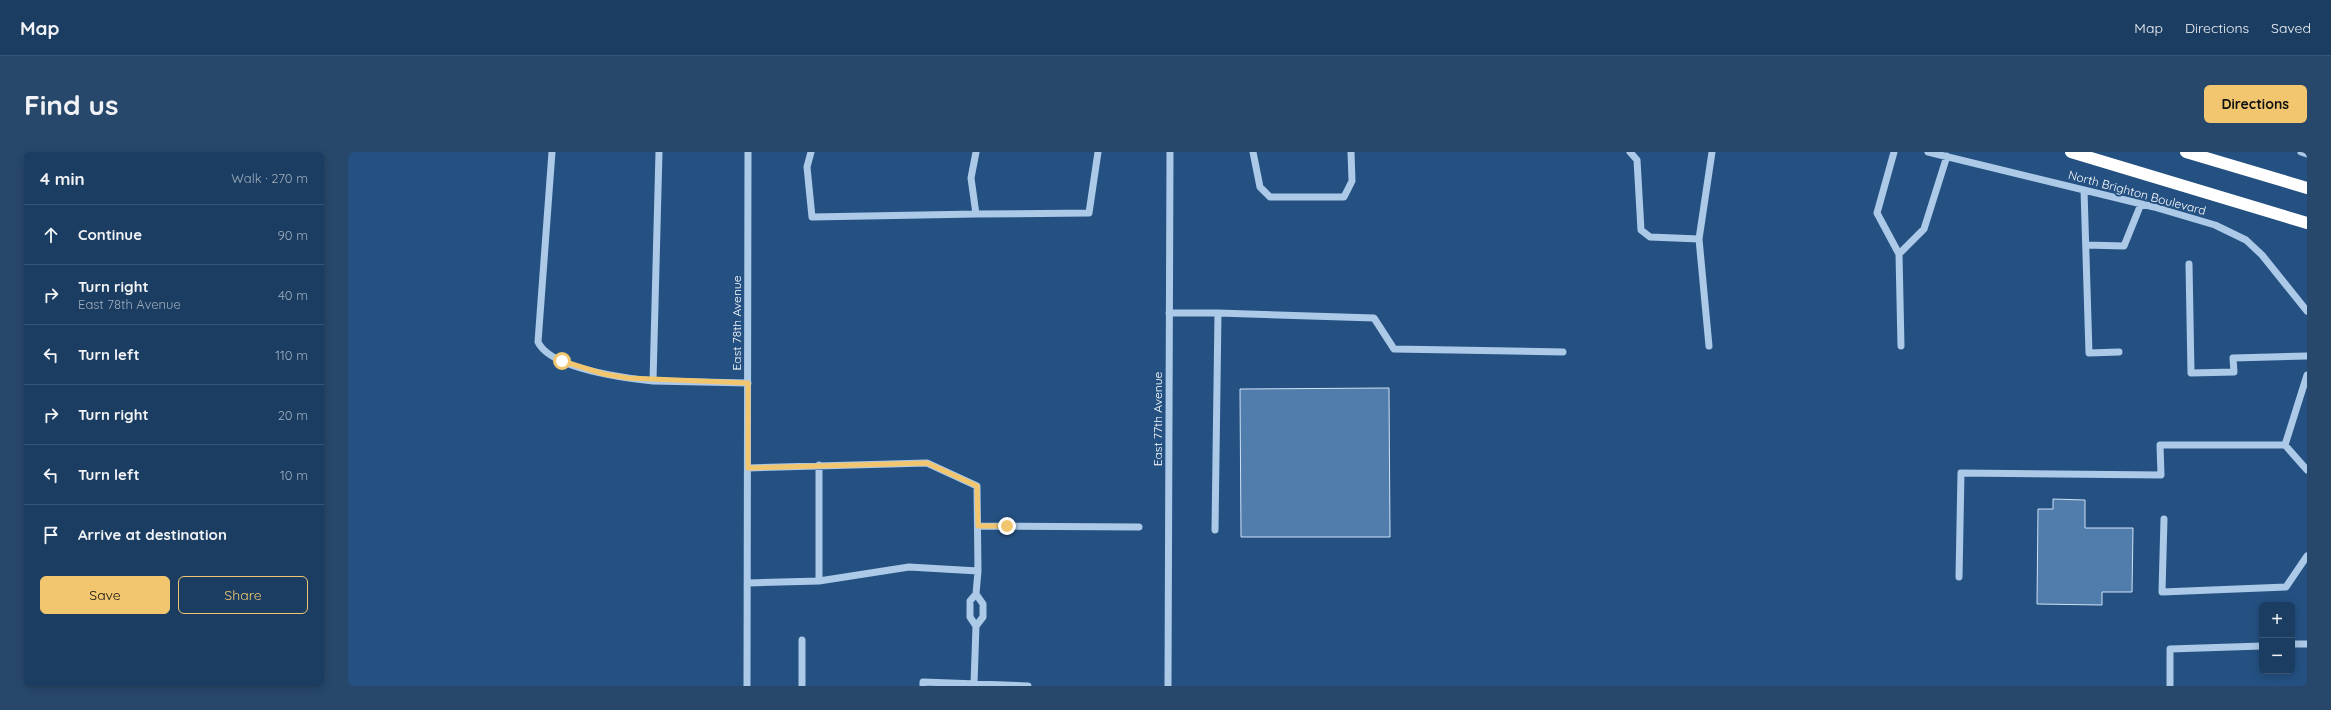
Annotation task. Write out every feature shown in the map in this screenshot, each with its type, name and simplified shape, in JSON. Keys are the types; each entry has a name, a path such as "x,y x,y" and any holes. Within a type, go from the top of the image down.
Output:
{"highway":[{"path":"2071,152 2307,223"},
{"path":"2186,152 2307,188"}],"street":[{"path":"552,152 538,342 542,349 554,358 604,374 653,381 748,383"},
{"path":"653,381 659,152"},
{"name":"East 78th Avenue","path":"747,686 748,152"},
{"path":"811,152 807,167 812,217 1089,213 1098,152"},
{"path":"976,152 971,178 976,214"},
{"name":"East 77th Avenue","path":"1168,686 1170,152"},
{"path":"1253,152 1260,187 1270,197 1344,197 1352,181 1351,152"},
{"path":"1630,152 1637,160 1641,230 1650,237 1699,239"},
{"path":"1709,346 1699,239 1712,152"},
{"path":"1894,152 1877,213 1899,254 1901,346"},
{"name":"North Brighton Boulevard","path":"1928,152 2141,204 2215,225 2246,240 2262,255 2307,311"},
{"path":"2300,152 2307,154"},
{"path":"1899,254 1924,229 1948,156"},
{"path":"2084,190 2089,353 2119,352"},
{"path":"2086,245 2124,246 2141,204"},
{"path":"2189,264 2191,373 2234,372 2233,358 2307,356"},
{"path":"1169,313 1374,318 1394,349 1563,352"},
{"path":"1215,530 1218,313"},
{"path":"2285,444 2307,375"},
{"path":"2285,444 2307,470"},
{"path":"1960,577 1961,473 2160,475 2160,445 2285,444"},
{"path":"748,468 927,463 977,486 978,571 976,594 970,601 970,617 976,626 974,684"},
{"path":"819,465 819,581"},
{"path":"2164,519 2162,592 2286,587 2307,556"},
{"path":"978,526 1139,527"},
{"path":"748,583 819,581 909,567 978,571"},
{"path":"976,594 983,604 983,617 976,626"},
{"path":"802,640 802,686"},
{"path":"2295,644 2307,644"},
{"path":"2170,686 2170,649 2259,646"},
{"path":"923,686 923,682 1028,686"}],"building":[{"path":"1389,388 1390,537 1241,537 1240,389"},
{"path":"2053,499 2085,500 2085,528 2133,528 2132,592 2102,592 2102,605 2037,604 2038,509 2053,509"}],"route":[{"path":"562,361 604,374 653,381 748,383 748,468 927,463 977,486 978,526 1007,526"}]}
